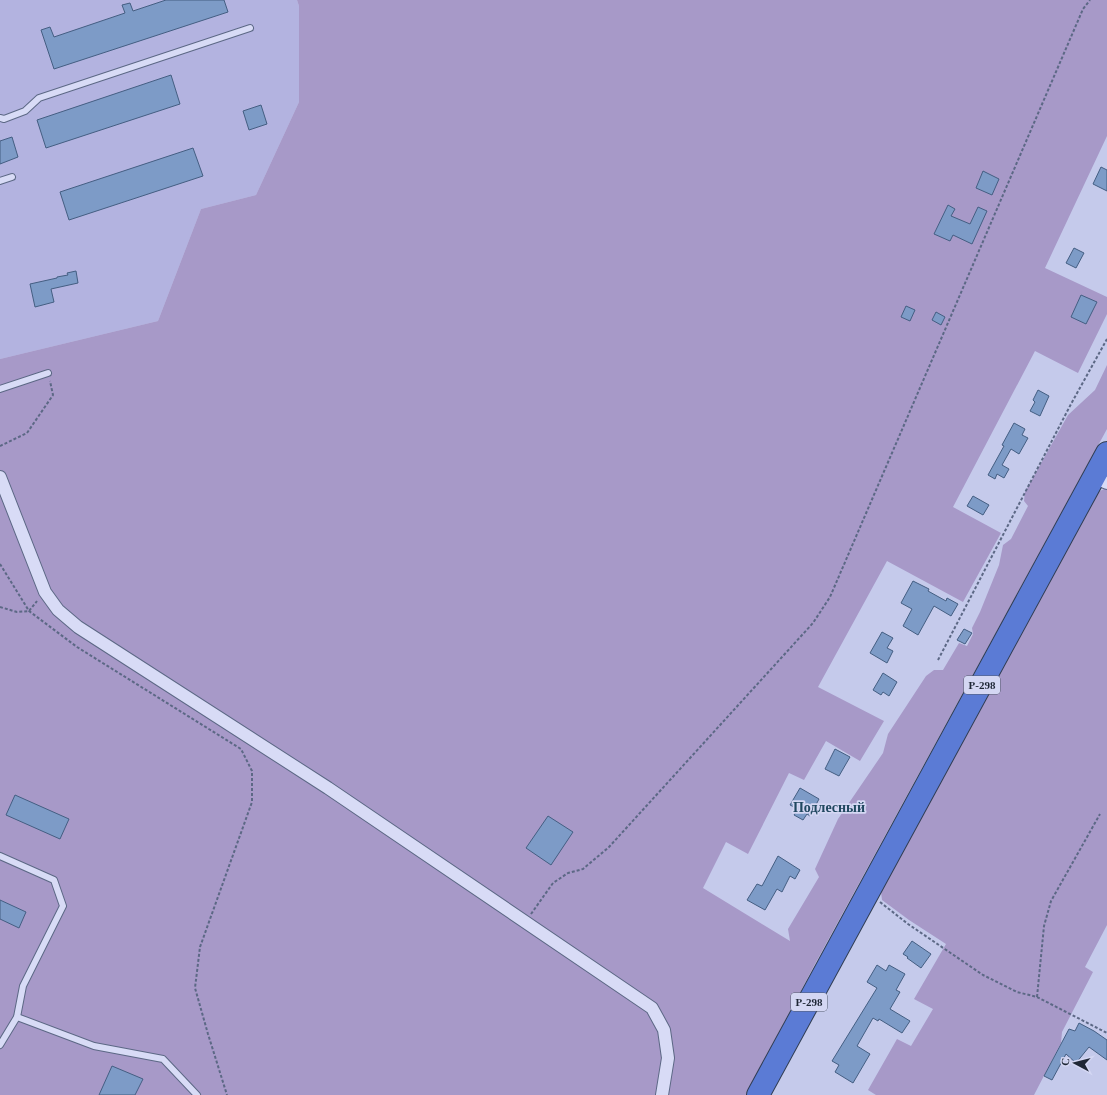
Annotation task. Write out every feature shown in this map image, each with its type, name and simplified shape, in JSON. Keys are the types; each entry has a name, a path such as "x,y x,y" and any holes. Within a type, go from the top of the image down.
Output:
{"highway":[{"name":"Р-298","path":"758,1095 869,892 1100,480 1107,453"}],"street":[{"path":"0,477 45,592 58,610 78,627 328,788 652,1008 664,1030 668,1058 662,1095"}],"lane":[{"path":"0,118 4,119 25,111 39,98 250,28"},
{"path":"0,181 12,177"},
{"path":"0,389 48,373"},
{"path":"0,856 54,880 63,906 23,986 17,1017 0,1045"},
{"path":"17,1017 94,1046 163,1059 197,1095"}],"path":[{"path":"526,922 553,883 568,873 583,869 609,847 813,623 830,597 1083,9 1090,0"},
{"path":"938,660 1070,404 1107,339"},
{"path":"0,446 27,434 53,395 48,373"},
{"path":"0,564 29,611 77,648 241,749 252,771 252,802 200,947 195,988 227,1095"},
{"path":"0,607 18,612 29,611 45,592"},
{"path":"1037,997 1044,926 1051,901 1100,814"},
{"path":"869,892 908,924 983,975 1017,992 1037,997 1107,1033"}],"shaded area":[{"path":"0,0 297,0 299,6 299,102 256,195 201,209 158,321 0,359"},
{"path":"297,0 1107,0 1107,136 1045,268 1107,297 1107,314 1078,373 1035,351 953,507 1001,533 963,602 887,561 818,687 884,721 860,761 826,741 804,780 789,773 748,854 726,842 703,888 790,941 788,929 819,877 815,869 838,819 883,753 888,734 926,676 934,670 943,670 959,643 967,646 973,634 972,628 999,565 1003,545 1011,539 1028,506 1024,501 1025,492 1068,415 1095,390 1107,365 1107,429 815,964 746,1095 0,1095 0,359 158,321 201,209 256,195 299,102 299,6"},
{"path":"1107,489 1107,925 1085,967 1093,972 1062,1032 1061,1043 1034,1095 876,1095 868,1090 897,1039 911,1046 933,1009 914,999 946,944 882,900 881,892 1094,497 1098,492"}],"building":[{"path":"166,0 224,0 228,12 54,69 41,30 50,27 54,37 125,13 122,5 130,3 133,11"},
{"path":"171,75 180,104 46,148 37,120"},
{"path":"261,105 267,124 249,130 243,111"},
{"path":"12,137 18,157 0,164 0,141"},
{"path":"193,148 203,176 69,220 60,192"},
{"path":"1101,167 1107,170 1107,191 1093,184"},
{"path":"983,171 999,179 992,195 976,188"},
{"path":"948,205 955,209 951,216 970,224 978,207 987,211 972,244 953,235 950,241 934,234"},
{"path":"1074,248 1084,253 1076,268 1066,263"},
{"path":"76,271 78,283 51,289 54,302 35,307 30,284 68,275 67,273"},
{"path":"1081,295 1097,302 1086,324 1071,317"},
{"path":"906,306 915,310 910,321 901,317"},
{"path":"936,312 945,317 941,325 932,320"},
{"path":"1038,390 1049,396 1040,416 1030,411 1035,402 1033,400"},
{"path":"1014,423 1025,429 1022,435 1028,438 1019,454 1011,449 1002,465 1009,469 1004,478 997,474 995,479 988,475 1004,446 1002,445"},
{"path":"973,496 989,505 983,515 967,506"},
{"path":"913,581 929,589 928,591 946,601 947,598 958,604 951,616 934,606 918,635 903,626 912,609 901,603"},
{"path":"964,629 972,633 965,644 957,640"},
{"path":"882,632 893,638 887,648 893,651 887,663 870,653"},
{"path":"883,673 897,682 889,696 883,692 881,695 873,690"},
{"path":"835,749 850,757 839,776 825,769"},
{"path":"800,788 819,799 810,816 807,814 803,820 794,815 798,809 790,805"},
{"path":"15,795 69,819 60,839 6,815"},
{"path":"548,816 573,832 551,865 526,848"},
{"path":"778,856 800,870 795,879 790,876 782,892 777,889 765,910 747,900 757,884 762,886"},
{"path":"0,900 26,912 19,928 0,919"},
{"path":"912,941 931,954 921,968 903,954"},
{"path":"877,965 886,971 889,965 905,974 896,990 900,992 890,1009 910,1021 902,1033 879,1019 878,1021 873,1018 857,1046 870,1054 853,1083 835,1072 839,1065 832,1061 877,988 867,982"},
{"path":"1079,1023 1107,1040 1107,1060 1089,1047 1076,1063 1066,1054 1052,1080 1044,1076 1069,1029 1075,1031"},
{"path":"112,1066 143,1079 135,1095 99,1095"}],"district":[{"name":"Подлесный","path":"829,807"}]}
